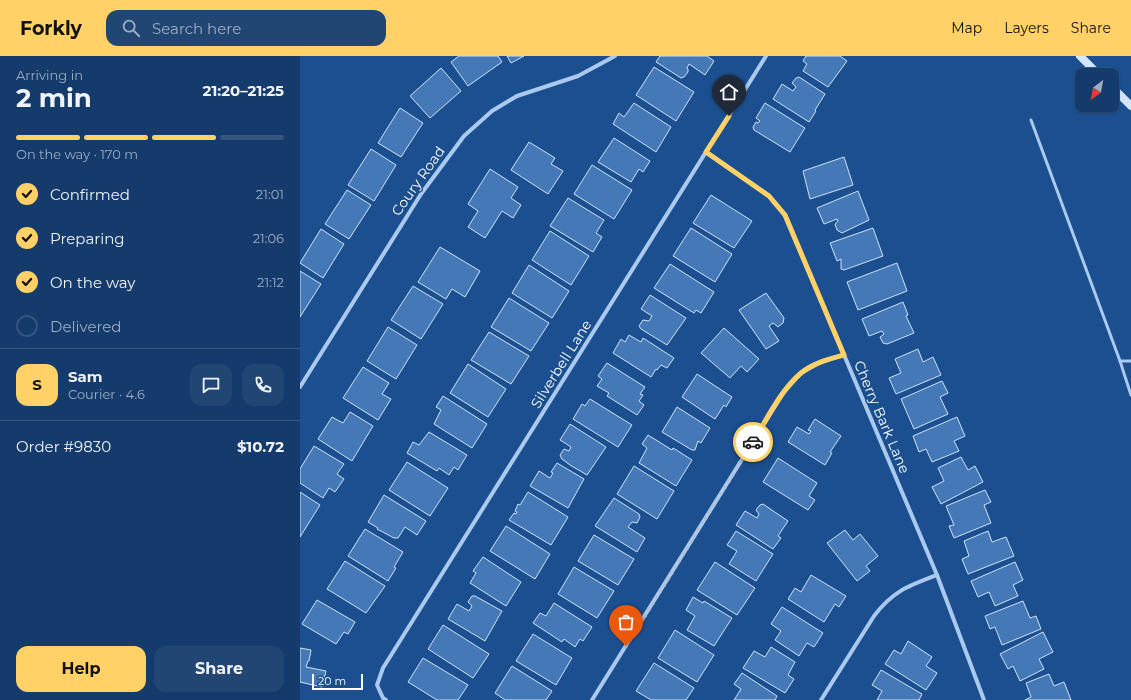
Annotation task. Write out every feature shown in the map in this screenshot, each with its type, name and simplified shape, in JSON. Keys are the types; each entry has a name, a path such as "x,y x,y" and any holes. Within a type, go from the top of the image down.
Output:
{"main road":[{"path":"1080,56 1092,68"},
{"path":"1119,94 1131,106"}],"street":[{"name":"Coury Road","path":"300,386 421,194 464,136 492,111 517,96 578,76 615,56"},
{"name":"Silverbell Lane","path":"386,700 383,698 377,685 383,668 766,56"},
{"name":"Cherry Bark Lane","path":"706,152 769,196 785,215 936,575 984,700"},
{"path":"592,700 784,392 801,373 821,362 844,355"},
{"path":"821,700 882,605 891,596 902,589 936,575"}],"lane":[{"path":"1031,120 1131,395"},
{"path":"1120,362 1131,361"}],"building":[{"path":"459,56 498,56 502,62 468,86 451,62"},
{"path":"507,56 524,56 511,63"},
{"path":"660,56 707,56 714,61 705,75 689,64 687,68 688,72 681,78 656,62"},
{"path":"806,56 840,56 847,61 828,87 803,71 807,64 803,61"},
{"path":"654,67 694,92 676,121 636,95"},
{"path":"441,68 461,91 430,118 410,96"},
{"path":"799,77 825,94 809,122 773,99 782,84 793,91 796,87 792,83"},
{"path":"634,103 671,127 656,152 613,124 619,113 624,117"},
{"path":"765,103 805,128 790,152 754,130 753,127 756,122 758,123 760,121 756,118"},
{"path":"400,108 423,123 401,157 378,143"},
{"path":"614,138 650,161 643,172 639,169 631,182 598,162"},
{"path":"529,142 555,158 551,164 563,171 548,194 511,170"},
{"path":"371,149 396,165 374,201 348,185"},
{"path":"844,157 853,185 810,199 803,171"},
{"path":"592,165 632,190 614,219 574,194"},
{"path":"490,169 518,187 511,198 521,205 513,218 502,211 485,238 468,227 478,211 468,204"},
{"path":"347,190 371,205 349,239 325,224"},
{"path":"858,191 869,220 842,233 837,230 835,224 838,221 837,219 824,224 817,208"},
{"path":"711,195 752,221 734,248 693,223"},
{"path":"568,198 604,220 596,233 602,237 593,252 550,226"},
{"path":"691,228 732,254 715,282 673,256"},
{"path":"873,228 883,256 844,270 841,269 841,259 837,261 830,243"},
{"path":"321,229 344,244 323,278 300,263"},
{"path":"550,231 589,256 571,285 532,260"},
{"path":"440,247 480,271 465,297 452,289 446,299 418,282"},
{"path":"897,263 907,291 858,310 847,282"},
{"path":"670,264 714,292 701,313 696,310 694,313 654,288"},
{"path":"529,265 569,291 552,318 512,293"},
{"path":"300,271 321,284 300,317"},
{"path":"413,286 443,304 421,339 391,320"},
{"path":"766,293 784,318 783,323 778,327 773,323 769,326 779,341 766,349 739,310"},
{"path":"650,295 686,318 667,345 641,329 639,326 643,320 649,321 652,316 641,309"},
{"path":"509,298 549,323 531,351 491,327"},
{"path":"903,302 908,315 906,316 914,333 887,344 883,343 880,337 884,334 882,331 869,336 862,319"},
{"path":"388,327 417,345 396,379 367,361"},
{"path":"724,328 759,359 747,372 741,366 730,378 701,353"},
{"path":"489,332 529,356 511,384 471,360"},
{"path":"629,335 641,342 643,338 674,358 667,368 661,365 657,370 656,369 651,377 613,353 621,339 625,342"},
{"path":"918,349 923,362 933,357 941,375 896,394 889,378 901,373 895,359"},
{"path":"607,363 645,387 640,394 643,395 639,401 644,405 637,415 607,396 609,393 597,386 602,379 598,376"},
{"path":"468,364 506,389 488,417 450,393"},
{"path":"363,367 389,383 382,394 391,399 378,420 343,398"},
{"path":"697,374 732,397 726,407 724,405 715,419 682,397"},
{"path":"942,381 948,393 940,397 948,414 914,429 901,399"},
{"path":"443,396 487,424 472,448 434,424 441,410 436,407"},
{"path":"590,399 632,425 618,447 573,419 582,404 585,406"},
{"path":"677,407 710,428 701,443 698,441 695,450 692,450 662,432"},
{"path":"350,412 373,426 352,461 318,439 332,417 343,423"},
{"path":"957,417 965,436 954,441 959,451 932,462 926,449 919,452 913,436"},
{"path":"815,419 841,436 830,452 832,453 825,465 788,442 797,427 809,434 811,431 808,430"},
{"path":"570,424 606,447 587,475 570,465 562,459 560,455 564,449 569,451 571,447 560,440"},
{"path":"429,432 467,455 458,470 454,467 449,475 439,468 437,471 407,453 413,442 419,445"},
{"path":"648,435 692,460 676,486 639,463 647,448 642,444"},
{"path":"314,446 344,464 337,474 344,479 335,492 329,488 323,498 300,483 300,469"},
{"path":"961,457 968,470 975,466 983,482 941,504 932,487 944,481 938,468"},
{"path":"778,458 817,483 809,496 815,500 808,510 763,482"},
{"path":"407,462 448,488 430,516 389,490"},
{"path":"557,463 584,479 568,508 530,486 539,471 550,478 553,473 551,472"},
{"path":"634,466 674,491 657,519 617,494"},
{"path":"985,490 991,502 984,505 991,523 954,538 949,526 954,525 946,506"},
{"path":"300,492 320,505 300,537"},
{"path":"528,492 568,517 551,545 509,520 514,513 516,514 517,512 515,511 518,504 520,505"},
{"path":"384,495 426,521 417,535 405,527 398,538 394,538 377,529 378,528 368,522"},
{"path":"614,498 639,514 640,517 637,523 632,522 628,527 645,538 637,552 595,526"},
{"path":"763,504 788,521 778,536 781,538 773,549 736,525 745,511 757,518 759,514 756,510"},
{"path":"506,526 550,554 535,579 490,551"},
{"path":"365,529 403,552 388,581 348,556"},
{"path":"845,530 853,540 860,534 878,556 866,566 870,571 857,581 827,543"},
{"path":"736,531 773,554 756,581 729,564 737,551 727,545"},
{"path":"988,531 992,542 1006,537 1014,556 968,574 962,559 969,556 964,541"},
{"path":"594,535 634,559 618,585 578,561"},
{"path":"483,557 521,582 506,606 470,583 476,573 473,571"},
{"path":"345,561 385,586 366,613 327,589"},
{"path":"715,562 755,588 737,615 697,590"},
{"path":"1015,562 1023,580 1013,585 1018,596 995,606 989,592 978,597 971,581"},
{"path":"574,567 614,591 597,618 558,594"},
{"path":"811,575 846,596 839,607 835,604 824,622 788,599 795,588 801,592"},
{"path":"472,596 475,596 502,611 485,641 448,619 457,604 469,611 472,606 468,602"},
{"path":"693,597 703,603 704,601 732,618 714,646 687,630 695,616 686,610"},
{"path":"317,600 355,622 348,634 344,632 336,644 302,624"},
{"path":"1023,601 1030,618 1036,616 1041,629 1002,645 995,627 990,629 985,616"},
{"path":"554,603 592,627 583,641 580,639 575,647 564,639 562,642 533,623 540,613 546,616"},
{"path":"782,607 823,633 814,647 807,643 799,656 775,640 781,631 771,624"},
{"path":"443,625 489,654 473,678 428,649"},
{"path":"675,630 714,655 697,682 658,658"},
{"path":"1043,632 1053,652 1039,659 1044,669 1020,681 1013,666 1008,669 1000,654"},
{"path":"533,634 572,658 556,685 516,661"},
{"path":"908,641 932,657 926,666 937,673 926,690 885,664 894,650 901,654"},
{"path":"771,647 795,662 788,675 794,679 785,693 743,668 754,651 765,657"},
{"path":"300,648 311,650 306,667 326,671 322,687 300,682"},
{"path":"423,658 468,685 458,700 437,700 408,682"},
{"path":"654,663 694,688 686,700 651,700 636,691"},
{"path":"512,666 552,691 546,700 505,700 495,693"},
{"path":"881,670 922,694 919,700 877,700 882,691 872,685"},
{"path":"742,673 777,696 775,700 734,700 741,689 734,684"},
{"path":"1049,674 1054,686 1064,682 1071,700 1025,700 1031,697 1026,683"}],"way so far":[{"path":"626,646 753,442"}],"route":[{"path":"729,116 706,152 769,196 785,215 844,355 821,362 801,373 784,392 753,442"}]}
